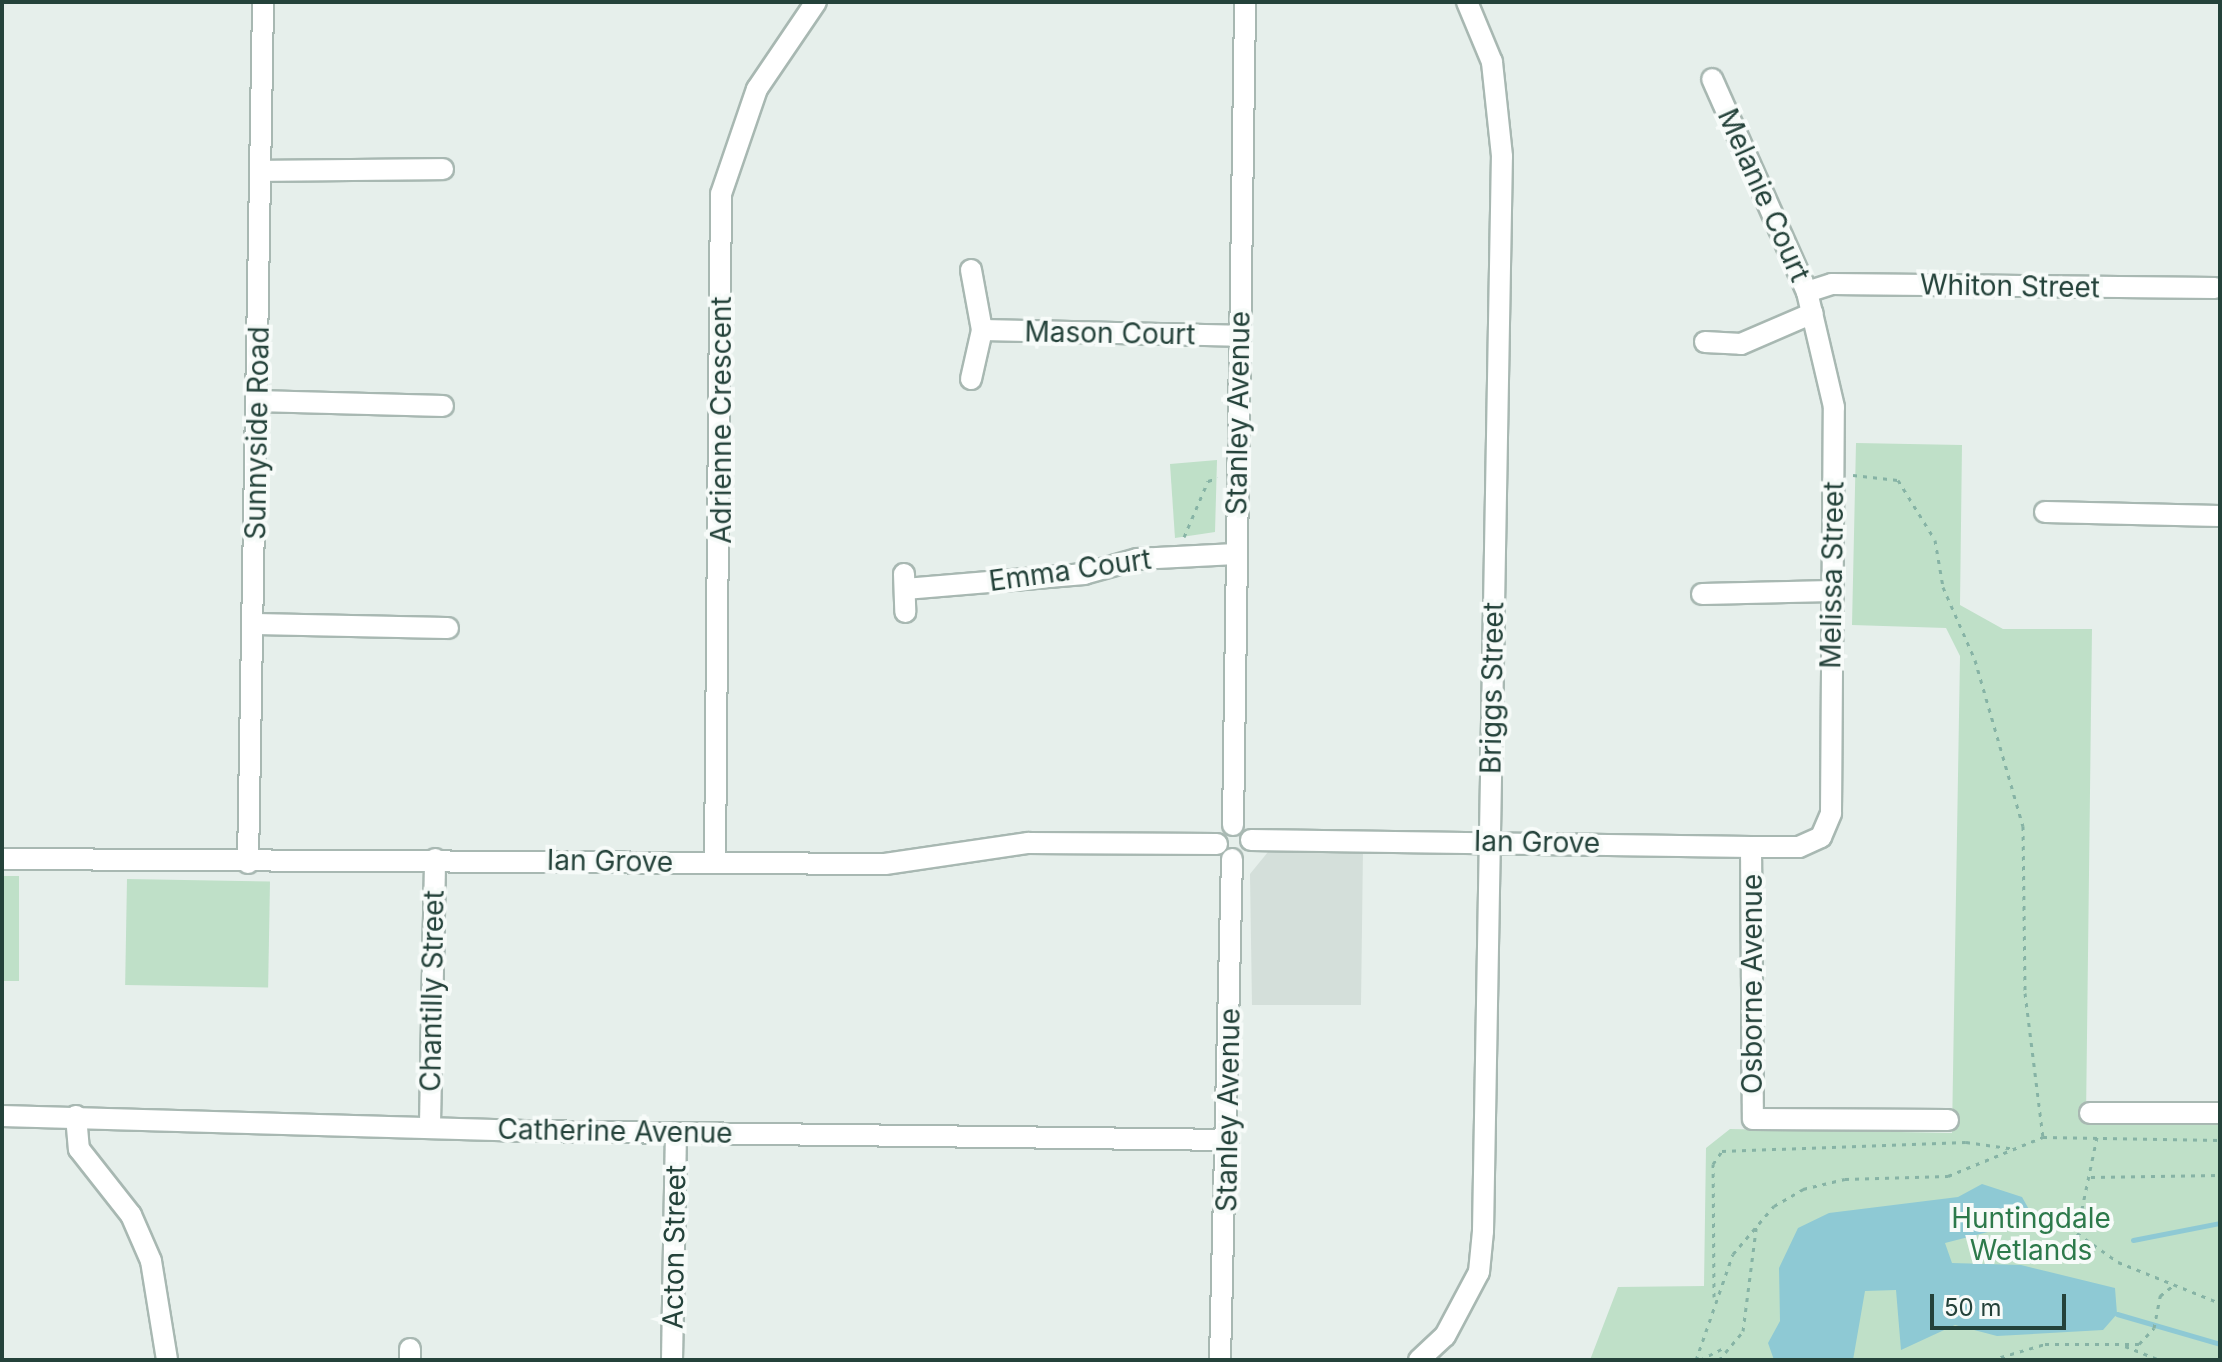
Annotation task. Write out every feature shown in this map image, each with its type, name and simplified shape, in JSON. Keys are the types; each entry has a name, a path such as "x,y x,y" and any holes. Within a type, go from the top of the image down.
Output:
{"street":[{"name":"Sunnyside Road","path":"248,863 263,2"},
{"name":"Adrienne Crescent","path":"715,862 721,194 757,89 816,2"},
{"name":"Stanley Avenue","path":"1233,825 1245,2"},
{"name":"Briggs Street","path":"1419,1360 1445,1336 1479,1272 1490,840 1501,111 1492,62 1467,2"},
{"name":"Melanie Court","path":"1712,79 1807,292 1813,313"},
{"path":"261,171 443,169"},
{"path":"971,270 982,330 971,379"},
{"name":"Whiton Street","path":"1807,292 1832,284 2218,289"},
{"path":"1705,342 1741,344 1813,313"},
{"name":"Melissa Street","path":"1813,313 1834,407 1831,813 1821,837"},
{"name":"Mason Court","path":"982,330 1239,336"},
{"path":"257,401 443,406"},
{"path":"2045,512 2220,516"},
{"name":"Emma Court","path":"905,612 904,582 1236,554"},
{"path":"1702,594 1832,591"},
{"path":"254,624 448,628"},
{"path":"1233,825 1251,840 1245,855 1232,859 1217,844 1233,825"},
{"name":"Ian Grove","path":"1251,840 1490,840 1799,847 1821,837"},
{"name":"Ian Grove","path":"2,859 248,863 435,859 885,864 1028,843 1217,844"},
{"name":"Osborne Avenue","path":"1751,847 1753,1119 1948,1120"},
{"name":"Chantilly Street","path":"430,1124 435,859"},
{"name":"Stanley Avenue","path":"1220,1360 1228,1140 1232,859"},
{"path":"2090,1113 2220,1113"},
{"name":"Catherine Avenue","path":"2,1116 430,1124 676,1133 1228,1140"},
{"path":"76,1116 79,1149 131,1215 151,1261 167,1360"},
{"name":"Acton Street","path":"672,1360 676,1133"}],"path":[{"path":"1833,472 1898,480 1935,540 1943,587 1975,660 2023,826 2025,993 2043,1137"},
{"path":"1181,542 1208,481 1218,478"},
{"path":"1698,1360 1714,1299 1757,1222 1803,1189 1845,1179 1948,1176 2043,1137 2220,1140"},
{"path":"2097,1137 2077,1233 2118,1262 2220,1303"},
{"path":"1714,1299 1713,1164 1722,1151 1966,1142 2016,1149"},
{"path":"2091,1177 2220,1175"},
{"path":"1719,1360 1743,1331 1757,1222"},
{"path":"1991,1360 2045,1344 2122,1345 2147,1336 2160,1296 2175,1283"},
{"path":"2122,1345 2160,1360"},
{"path":"1698,1360 1728,1346"}],"shaded area":[{"path":"1272,847 1363,848 1361,1005 1252,1005 1250,874"}],"green space":[{"name":"Huntingdale Wetlands","path":"1856,443 1962,445 1960,605 2003,629 2092,629 2086,1118 2220,1121 2220,1360 1590,1360 1618,1287 1704,1286 1706,1148 1730,1129 1952,1133 1960,656 1946,628 1852,625"},
{"path":"1217,460 1215,532 1175,538 1170,464"},
{"path":"2,876 19,876 19,981 2,981"},
{"path":"127,879 270,881 268,987 125,985"}],"water":[{"path":"1982,1184 2022,1197 2035,1220 1945,1243 1952,1263 2021,1265 2115,1288 2117,1314 2103,1330 1997,1336 1955,1325 1901,1350 1896,1290 1865,1291 1853,1360 1774,1360 1768,1343 1780,1321 1779,1268 1798,1228 1829,1213 1958,1197"}],"waterway":[{"path":"2133,1240 2220,1223"},
{"path":"2117,1314 2220,1344"}]}
